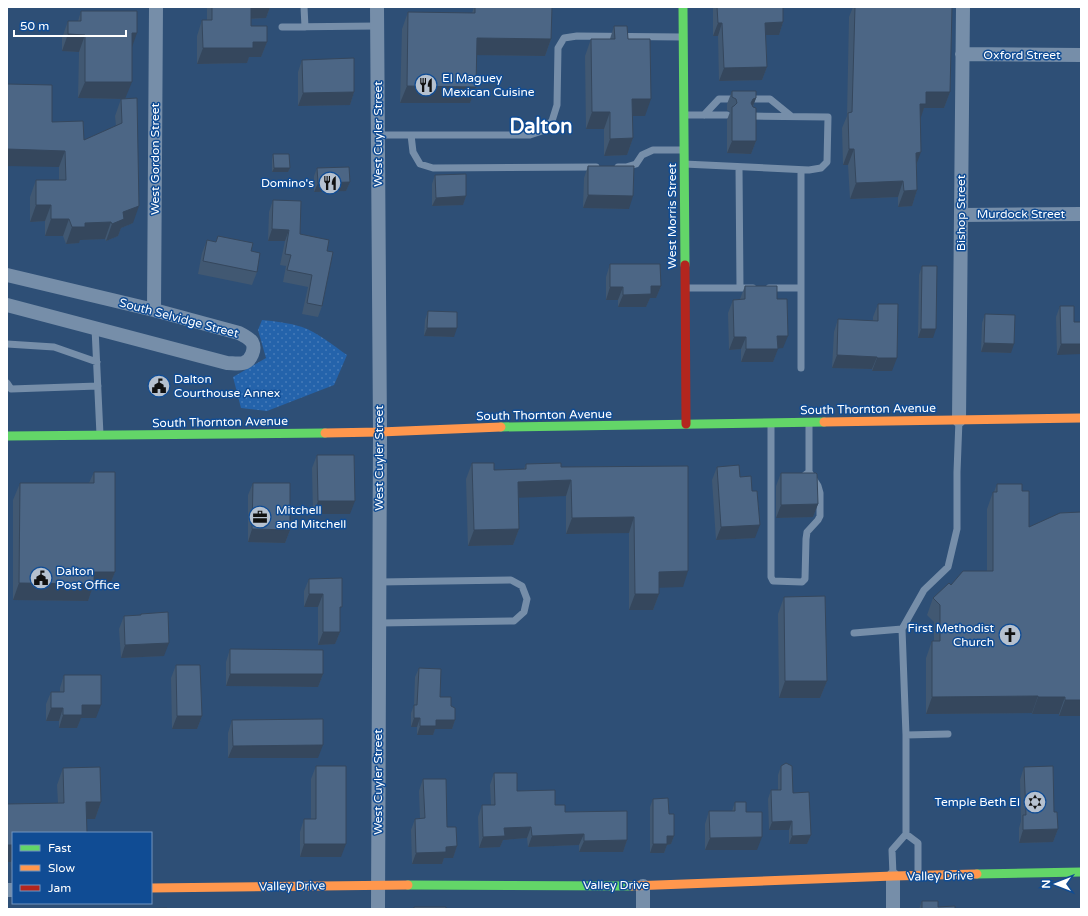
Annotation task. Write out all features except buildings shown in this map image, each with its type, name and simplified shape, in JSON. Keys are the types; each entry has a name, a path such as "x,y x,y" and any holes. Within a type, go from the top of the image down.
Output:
{"main road":[{"name":"West Morris Street","path":"683,7 686,424"},
{"name":"South Thornton Avenue","path":"7,436 380,432 505,427 1081,418"},
{"name":"Valley Drive","path":"152,888 378,885 643,886 893,876 1081,872"}],"street":[{"name":"West Gordon Street","path":"154,310 156,7"},
{"name":"West Cuyler Street","path":"377,7 380,432 378,909"},
{"name":"Bishop Street","path":"960,420 963,7"},
{"name":"Oxford Street","path":"962,54 1081,55"},
{"name":"Murdock Street","path":"961,215 1081,214"},
{"name":"South Selvidge Street","path":"7,275 154,310 239,333 251,341 253,352 247,361 242,363 227,362 7,305"},
{"path":"893,876 893,909"},
{"path":"643,886 643,909"}],"lane":[{"path":"304,7 304,27"},
{"path":"282,27 377,26"},
{"path":"378,135 530,135 542,131 552,122 557,105 558,48 564,38 577,36 683,37"},
{"path":"704,115 719,100 770,99 791,116"},
{"path":"684,115 727,115"},
{"path":"684,164 810,170 821,168 827,162 828,117 751,116"},
{"path":"411,135 413,152 420,164 433,168 603,167"},
{"path":"611,167 626,167 636,164 642,155 653,150 684,150"},
{"path":"739,166 740,288"},
{"path":"801,170 801,368"},
{"path":"685,288 801,288"},
{"path":"95,328 100,435"},
{"path":"7,344 54,347 97,362"},
{"path":"7,383 11,389 98,386"},
{"path":"893,876 892,850 906,834 906,735 902,629 924,590 948,567 958,529 957,472 960,420"},
{"path":"771,423 774,475 771,577 773,581 802,582 805,579 807,532 820,516 820,493 818,486 809,472 810,422"},
{"path":"798,475 805,475 809,472"},
{"path":"379,582 511,580 522,586 527,599 524,612 514,621 379,623"},
{"path":"854,633 902,629"},
{"path":"906,735 948,734"},
{"path":"906,834 918,843 918,876"}],"shaded area":[{"path":"262,320 287,323 308,329 347,355 334,385 267,411 241,408 233,377 266,358 258,330"}],"traffic: fast":[{"path":"683,7 685,265"},
{"path":"501,427 824,422"},
{"path":"7,436 325,433"},
{"path":"977,874 1081,872"},
{"path":"408,885 631,886"}],"traffic: slow":[{"path":"824,422 1081,418"},
{"path":"325,433 501,427"},
{"path":"631,886 977,874"},
{"path":"152,888 408,885"}],"traffic: jam":[{"path":"685,265 686,424"}],"place":[{"name":"El Maguey Mexican Cuisine","path":"426,85"},
{"name":"Domino's","path":"330,183"},
{"name":"Dalton Courthouse Annex","path":"159,386"},
{"name":"Mitchell and Mitchell","path":"260,517"},
{"name":"Dalton Post Office","path":"41,578"},
{"name":"First Methodist Church","path":"1010,635"},
{"name":"Temple Beth El","path":"1035,802"}],"district":[{"name":"Dalton","path":"541,126"}]}
